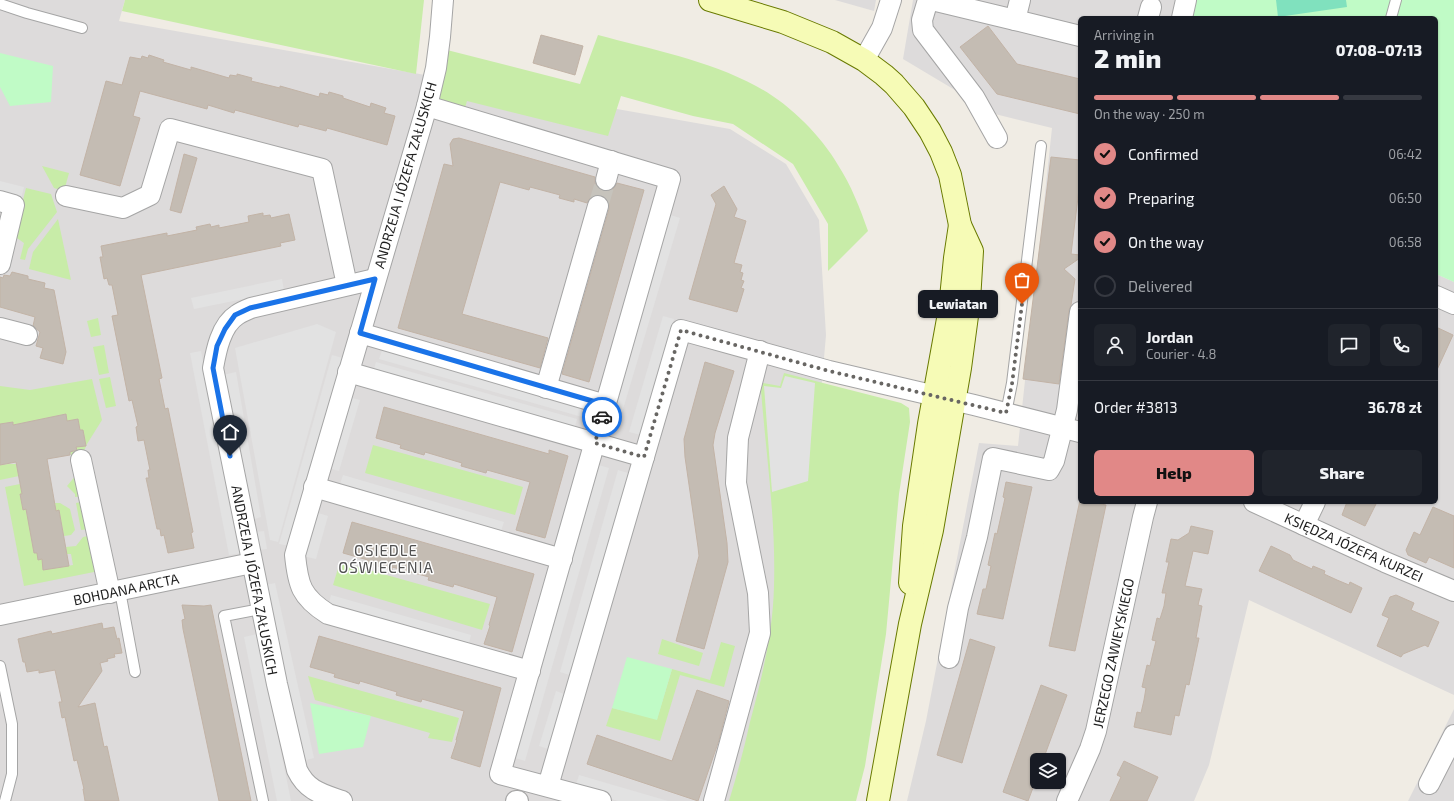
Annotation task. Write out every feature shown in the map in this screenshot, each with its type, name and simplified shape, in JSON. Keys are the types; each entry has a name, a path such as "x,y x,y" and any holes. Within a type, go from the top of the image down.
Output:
{"street":[{"name":"ANDRZEJA I JÓZEFA ZAŁUSKICH","path":"342,801 312,789 301,778 297,770 261,609 213,368 217,346 225,329 235,315 250,308 375,279 427,106 436,68 443,0"},
{"path":"710,0 801,28 832,42 864,60 884,75 904,95 930,131 941,152 950,175 960,225 972,251 971,281 966,324 944,398 932,530 910,624 878,801"},
{"path":"864,60 882,28 891,0"},
{"path":"928,0 922,20 923,30 974,97 997,138"},
{"path":"932,0 1078,36"},
{"path":"1015,20 1020,0"},
{"path":"1182,16 1186,0"},
{"path":"427,106 670,179 500,774 601,801"},
{"path":"66,196 123,208 150,195 170,129 322,169 347,285"},
{"path":"606,180 611,161"},
{"path":"0,201 14,205 0,264"},
{"path":"546,388 598,206"},
{"path":"375,279 294,555 297,578 306,596 316,606 328,614 530,671"},
{"path":"1438,297 1454,304"},
{"path":"949,658 958,608 977,537 993,458 1049,470 1071,430 1068,404 1078,327"},
{"path":"0,328 27,335"},
{"path":"548,786 681,330 829,371 1071,430"},
{"path":"360,333 606,405"},
{"path":"714,798 760,633 758,593 736,483 738,438 760,351"},
{"path":"348,372 644,457"},
{"path":"81,460 115,592"},
{"path":"314,486 562,559"},
{"name":"JERZEGO ZAWIEYSKIEGO","path":"1067,801 1090,749 1096,731 1143,517 1147,504"},
{"name":"KSIĘDZA JÓZEFA KURZEI","path":"1258,504 1454,591"},
{"path":"1304,525 1314,504"},
{"name":"BOHDANA ARCTA","path":"0,615 252,563"},
{"path":"1429,784 1454,735"}],"lane":[{"path":"1392,16 1396,0"},
{"path":"0,4 82,28"},
{"path":"1006,413 1012,384 1041,146"},
{"path":"115,592 135,672"},
{"path":"261,609 224,616 263,801"},
{"path":"0,666 12,724 12,774 5,801"}],"shaded area":[{"name":"OSIEDLE OŚWIECENIA","path":"0,0 125,0 119,21 730,129 786,164 819,220 826,335 786,794 784,801 0,801"},
{"path":"835,0 876,0 874,11"},
{"path":"913,0 1193,0 1189,16 1078,16 1078,504 1438,504 1438,275 1454,282 1454,695 1249,600 1209,765 1194,801 907,801 926,721 979,443 1018,446 1052,128 995,114 903,59"},
{"path":"0,181 24,187 21,199 0,193"},
{"path":"667,214 680,218 618,426 608,423"},
{"path":"282,279 284,291 194,309 191,298"},
{"path":"663,316 674,319 641,435 629,432"},
{"path":"317,324 336,332 278,542 270,540 235,348"},
{"path":"383,348 599,409 596,421 379,359"},
{"path":"201,351 241,553 229,555 190,353"},
{"path":"332,355 343,358 290,546 279,544"},
{"path":"376,362 577,419 574,430 373,373"},
{"path":"236,372 261,517 249,521 223,375"},
{"path":"785,376 815,383 808,481 772,492 764,386 781,388"},
{"path":"348,397 360,400 339,471 328,468"},
{"path":"595,464 609,468 525,761 512,757"},
{"path":"618,470 631,474 573,676 560,672"},
{"path":"343,475 504,522 500,534 339,487"},
{"path":"315,512 328,516 316,559 303,556"},
{"path":"264,531 267,549 258,550 255,532"},
{"path":"275,583 314,758 303,761 265,585"},
{"path":"331,595 471,635 468,647 328,607"},
{"path":"257,634 291,801 277,801 244,637"},
{"path":"556,691 567,695 551,750 539,746"},
{"path":"1454,709 1454,801 1408,801"},
{"path":"579,775 668,801 618,801 575,788"}],"green space":[{"path":"125,0 424,0 416,74 122,11"},
{"path":"1193,0 1454,0 1454,282 1438,275 1438,16 1189,16"},
{"path":"1276,0 1346,0 1347,7 1278,16"},
{"path":"598,35 699,62 738,77 768,93 802,120 831,153 851,189 868,231 828,271 828,224 793,164 733,124 693,116 621,96 608,136 467,101 464,111 444,105 438,98 447,50 580,84"},
{"path":"0,53 53,66 51,102 10,106 0,87"},
{"path":"42,166 69,173 64,191 54,188"},
{"path":"26,188 51,194 57,212 28,249 25,260 20,259 24,243 14,236"},
{"path":"58,219 71,280 29,269 33,252"},
{"path":"98,318 101,335 91,337 87,321"},
{"path":"104,345 109,373 99,375 93,347"},
{"path":"784,373 901,403 909,408 910,422 899,494 886,634 865,766 856,801 729,801 763,672 772,620 774,537 761,390 763,383 780,386"},
{"path":"110,377 116,406 106,408 99,379"},
{"path":"92,379 102,420 87,444 78,464 73,463 70,452 77,450 76,447 86,445 83,430 80,430 78,419 67,421 65,414 13,425 12,422 0,424 0,386 30,390"},
{"path":"373,445 523,487 515,515 365,473"},
{"path":"16,464 19,476 0,480 0,465"},
{"path":"77,474 85,496 75,497 75,494 67,486"},
{"path":"20,484 23,494 20,494 23,510 26,509 27,516 30,516 31,538 34,553 37,553 42,559 43,570 73,565 71,554 67,554 66,547 76,546 83,537 88,536 95,569 94,572 24,586 5,487"},
{"path":"86,501 90,529 81,530 76,503"},
{"path":"55,503 60,503 70,509 75,530 71,535 64,536 59,510 56,511"},
{"path":"340,562 490,604 482,630 333,585"},
{"path":"662,639 703,653 699,666 658,654"},
{"path":"721,642 735,646 724,687 680,675 660,741 606,726 612,708 657,719 672,669 710,680"},
{"path":"627,657 672,669 657,720 612,708"},
{"path":"308,676 459,718 452,742 428,738 430,733 315,700"},
{"path":"310,703 371,716 363,747 319,754"}],"building":[{"path":"988,26 1017,64 1078,79 1078,114 997,94 960,47"},
{"path":"541,35 583,46 575,75 533,63"},
{"path":"149,55 164,60 163,62 191,70 191,67 229,78 230,75 237,76 237,74 252,78 251,81 280,88 280,86 319,97 320,93 328,95 329,92 370,107 371,103 386,108 384,113 395,116 387,145 327,128 326,131 299,124 298,127 235,110 234,113 208,105 207,109 140,91 133,116 140,118 120,186 80,175 106,81 122,85 130,57 141,59 142,56 148,58"},
{"path":"459,138 595,177 595,183 598,188 603,191 609,191 614,188 617,183 644,190 589,382 562,374 609,209 609,204 606,198 601,195 595,195 590,198 587,203 574,199 574,202 559,198 560,195 530,187 529,190 500,182 462,314 548,338 540,368 398,328 444,164 453,166 450,144 453,139"},
{"path":"184,154 197,158 181,213 170,210"},
{"path":"1051,157 1078,160 1078,197 1071,254 1078,255 1078,259 1064,269 1075,279 1069,310 1059,384 1023,379"},
{"path":"724,186 737,209 734,217 746,221 734,263 742,265 740,272 743,273 741,280 744,281 741,288 744,289 737,312 689,299 716,204 711,195"},
{"path":"263,213 263,216 270,215 271,218 289,214 295,240 280,243 281,246 141,275 162,378 159,379 165,409 168,408 193,532 191,533 194,548 168,553 164,535 161,536 160,529 157,529 146,478 149,478 148,470 150,470 144,440 138,441 136,427 138,426 132,400 129,401 112,316 118,315 112,285 109,285 107,278 104,279 100,257 103,257 101,246 167,233 167,236 197,230 196,227 210,224 211,227 219,225 219,228 249,222 248,216"},
{"path":"12,272 28,276 28,279 45,283 44,288 54,290 66,352 63,364 40,358 43,348 36,346 40,332 33,326 35,317 0,307 0,277 3,278 4,275 10,276"},
{"path":"1438,328 1453,335 1438,368"},
{"path":"705,362 734,371 715,433 713,445 727,543 728,562 704,649 676,641 699,556 685,457 684,439"},
{"path":"384,407 549,454 549,450 568,456 545,538 516,530 530,482 487,470 486,473 461,466 462,463 425,452 424,455 400,448 401,445 376,438"},
{"path":"66,414 67,421 78,419 80,430 83,430 86,446 76,447 77,450 70,452 70,455 47,459 56,511 59,510 69,566 43,570 42,559 38,560 37,553 34,553 26,509 23,510 20,494 22,494 16,462 0,465 0,424 13,422 13,425"},
{"path":"1006,482 1032,487 1003,619 977,614 983,589 986,589 991,566 988,565 1005,498 1003,497"},
{"path":"1079,504 1106,505 1075,651 1049,646"},
{"path":"1346,504 1376,504 1365,526 1342,515"},
{"path":"1433,507 1454,516 1454,568 1429,557 1426,563 1408,555 1406,550 1414,532 1420,535"},
{"path":"352,522 534,574 512,652 484,644 497,597 454,584 453,587 428,580 429,577 392,567 392,570 367,563 368,560 343,553"},
{"path":"1191,526 1213,531 1208,554 1193,551 1185,586 1202,589 1198,605 1202,606 1196,638 1199,638 1189,685 1186,684 1179,716 1175,715 1171,735 1134,727 1137,712 1141,713 1144,700 1146,688 1142,687 1147,665 1150,666 1156,641 1152,640 1157,618 1160,619 1164,606 1166,593 1162,593 1169,562 1166,562 1171,539 1178,540 1189,533"},
{"path":"1271,546 1290,555 1293,560 1312,569 1313,566 1325,571 1324,574 1337,580 1349,585 1350,582 1362,588 1351,613 1259,571"},
{"path":"1396,595 1414,603 1411,610 1439,622 1428,647 1425,645 1403,654 1401,657 1377,646 1389,618 1382,615 1390,597"},
{"path":"182,605 211,605 251,801 219,801 183,629 182,620 185,619"},
{"path":"102,623 103,629 114,627 117,639 119,638 122,653 114,654 115,657 100,663 102,671 78,707 95,703 104,747 107,746 119,801 85,801 84,789 77,760 74,761 65,717 62,718 59,702 62,702 55,670 39,673 39,670 27,672 25,662 23,662 18,639 51,631 52,634"},
{"path":"319,636 501,688 480,767 451,758 464,711 422,699 421,702 396,695 397,692 360,681 359,684 334,677 335,674 310,667"},
{"path":"970,639 995,647 962,763 937,755"},
{"path":"1041,685 1067,695 1046,753 1030,753 1030,789 1032,789 1028,801 1003,792"},
{"path":"697,690 729,701 719,740 698,801 587,764 597,735 672,761"},
{"path":"1124,761 1158,777 1147,801 1110,801 1121,777 1117,775"}],"tunnel":[{"path":"598,206 606,180"}],"way so far":[{"path":"602,417 595,443 644,457 681,330 829,371 1006,413 1012,384 1022,304"}],"place":[{"name":"Lewiatan","path":"1022,304"}],"district":[{"name":"OSIEDLE OŚWIECENIA","path":"386,558"}],"route":[{"path":"230,456 213,368 217,346 225,329 235,315 250,308 375,279 360,333 606,405 602,417"}]}
